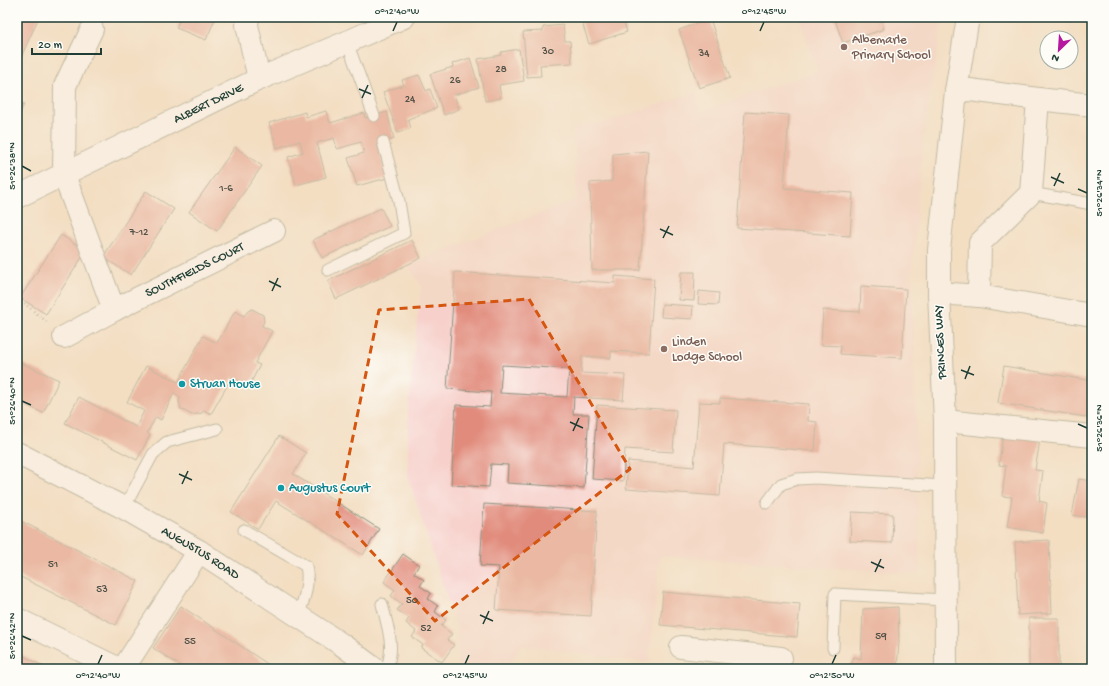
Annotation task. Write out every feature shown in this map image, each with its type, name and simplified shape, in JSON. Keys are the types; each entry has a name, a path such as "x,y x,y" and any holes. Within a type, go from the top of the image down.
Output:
{"street":[{"path":"248,17 247,26 259,79"},
{"name":"ALBERT DRIVE","path":"17,197 259,79 404,17"},
{"name":"PRINCES WAY","path":"946,669 944,421 939,293 939,250 956,91 968,17"},
{"path":"92,29 65,86 64,175 114,310"},
{"path":"956,91 970,90 1092,105"},
{"path":"979,296 980,243 1032,193 1038,99"},
{"name":"SOUTHFIELDS COURT","path":"64,338 114,310 274,231"},
{"path":"939,293 979,296 1092,315"},
{"path":"944,421 1092,436"},
{"name":"AUGUSTUS ROAD","path":"17,453 124,508 199,551 341,644 375,669"},
{"path":"123,669 199,551"},
{"path":"17,619 119,669"},
{"path":"681,647 723,660 781,658"}],"lane":[{"path":"347,42 374,116"},
{"path":"328,270 404,233 399,201 383,142"},
{"path":"1032,193 1092,204"},
{"path":"124,508 152,454 167,442 217,429"},
{"path":"768,503 781,484 797,479 816,478 944,486"},
{"path":"244,530 306,566 308,574 304,601 298,616"},
{"path":"833,648 836,594 946,600"},
{"path":"382,604 392,645 390,661 386,669"}],"path":[{"path":"17,300 21,301 44,318 64,338"}],"highlighted area":[{"path":"529,299 630,469 435,621 337,514 379,310"}],"shaded area":[{"name":"Linden Lodge School","path":"799,17 943,17 922,147 912,276 920,574 660,556 649,663 521,645 508,669 458,669 458,631 408,477 408,411 421,286 408,266 437,253 577,199 574,127 592,123 596,125 696,92 702,111 817,71"},
{"path":"1055,17 1092,17 1092,23"}],"building":[{"path":"17,17 39,17 17,66"},
{"path":"181,17 216,17 206,40 176,28"},
{"path":"588,17 622,17 627,32 589,44 581,19"},
{"path":"834,17 880,17 884,29 843,43"},
{"path":"710,19 730,78 699,88 679,30"},
{"path":"563,25 565,41 570,41 572,63 540,65 541,76 527,77 523,32 543,31 543,27"},
{"path":"519,49 524,81 499,85 501,98 485,101 478,59 501,55 501,52"},
{"path":"470,58 479,87 454,95 459,109 444,115 430,74 453,67 452,64"},
{"path":"419,75 426,91 430,89 437,108 408,119 411,128 398,133 383,92 404,85 402,80"},
{"path":"17,101 24,104 17,120"},
{"path":"326,111 330,123 364,113 365,118 387,112 394,139 377,144 387,178 357,186 348,158 364,153 361,142 337,149 334,138 317,143 326,177 296,185 288,157 303,152 300,141 277,148 269,123 305,112 306,117"},
{"path":"745,112 789,115 784,188 853,193 850,236 737,228"},
{"path":"235,147 262,166 217,231 189,212"},
{"path":"648,151 640,270 592,270 590,183 612,181 613,154"},
{"path":"146,191 174,209 131,275 103,257"},
{"path":"381,208 390,226 322,258 313,240"},
{"path":"61,235 86,251 46,314 20,298"},
{"path":"412,240 421,258 336,299 328,281"},
{"path":"455,272 615,283 615,276 654,279 649,353 611,351 611,358 582,356 581,373 625,375 623,400 574,397 573,414 589,414 584,488 507,483 508,465 491,464 489,487 451,485 456,405 490,407 491,392 447,389","holes":["502,365 569,369 567,397 500,393"]},
{"path":"681,272 695,272 694,301 679,300"},
{"path":"861,286 906,289 902,358 840,354 841,346 821,345 823,310 860,312"},
{"path":"699,291 719,293 718,305 698,304"},
{"path":"662,304 693,306 692,319 661,317"},
{"name":"Struan House","path":"252,309 263,315 264,321 262,326 272,331 255,363 260,365 249,386 232,377 211,414 204,410 202,413 192,415 181,409 179,401 180,397 174,393 161,420 156,417 147,433 150,435 137,460 65,423 79,397 136,427 144,411 127,402 146,366 178,382 203,336 217,343 235,311 244,316"},
{"path":"17,361 59,380 43,413 17,401"},
{"path":"1004,366 1092,381 1092,418 998,403"},
{"path":"720,398 809,404 808,421 817,422 815,451 724,444 720,496 626,489 628,461 694,467 699,402 720,403"},
{"path":"597,405 676,410 673,452 625,449 623,481 592,479"},
{"path":"1003,434 1040,440 1035,470 1043,471 1039,501 1047,503 1043,533 1007,527 1012,497 1002,496 1006,466 999,465"},
{"name":"Augustus Court","path":"279,436 306,453 293,474 379,529 363,555 276,501 258,529 231,512"},
{"path":"1079,479 1092,481 1092,518 1072,515"},
{"path":"484,504 597,511 591,616 496,610 499,567 480,566"},
{"path":"852,512 893,514 892,543 850,541"},
{"path":"17,519 138,581 116,625 17,575"},
{"path":"1049,540 1052,613 1018,615 1015,542"},
{"path":"403,554 419,565 414,573 424,580 420,586 431,593 428,599 438,606 435,612 446,620 441,626 452,634 447,640 454,645 442,662 421,648 423,645 412,637 416,631 406,623 409,618 397,610 402,604 391,596 395,590 384,582"},
{"path":"663,592 800,604 797,637 660,625"},
{"path":"181,606 272,667 270,669 185,669 153,648"},
{"path":"898,607 899,641 897,669 849,669 854,657 861,659 863,609"},
{"path":"1029,618 1059,618 1059,668 1029,668"},
{"path":"17,652 48,669 17,669"}],"place":[{"name":"Albemarle Primary School","path":"844,47"},
{"name":"Linden Lodge School","path":"664,349"},
{"name":"Struan House","path":"182,384"},
{"name":"Augustus Court","path":"281,488"}]}
